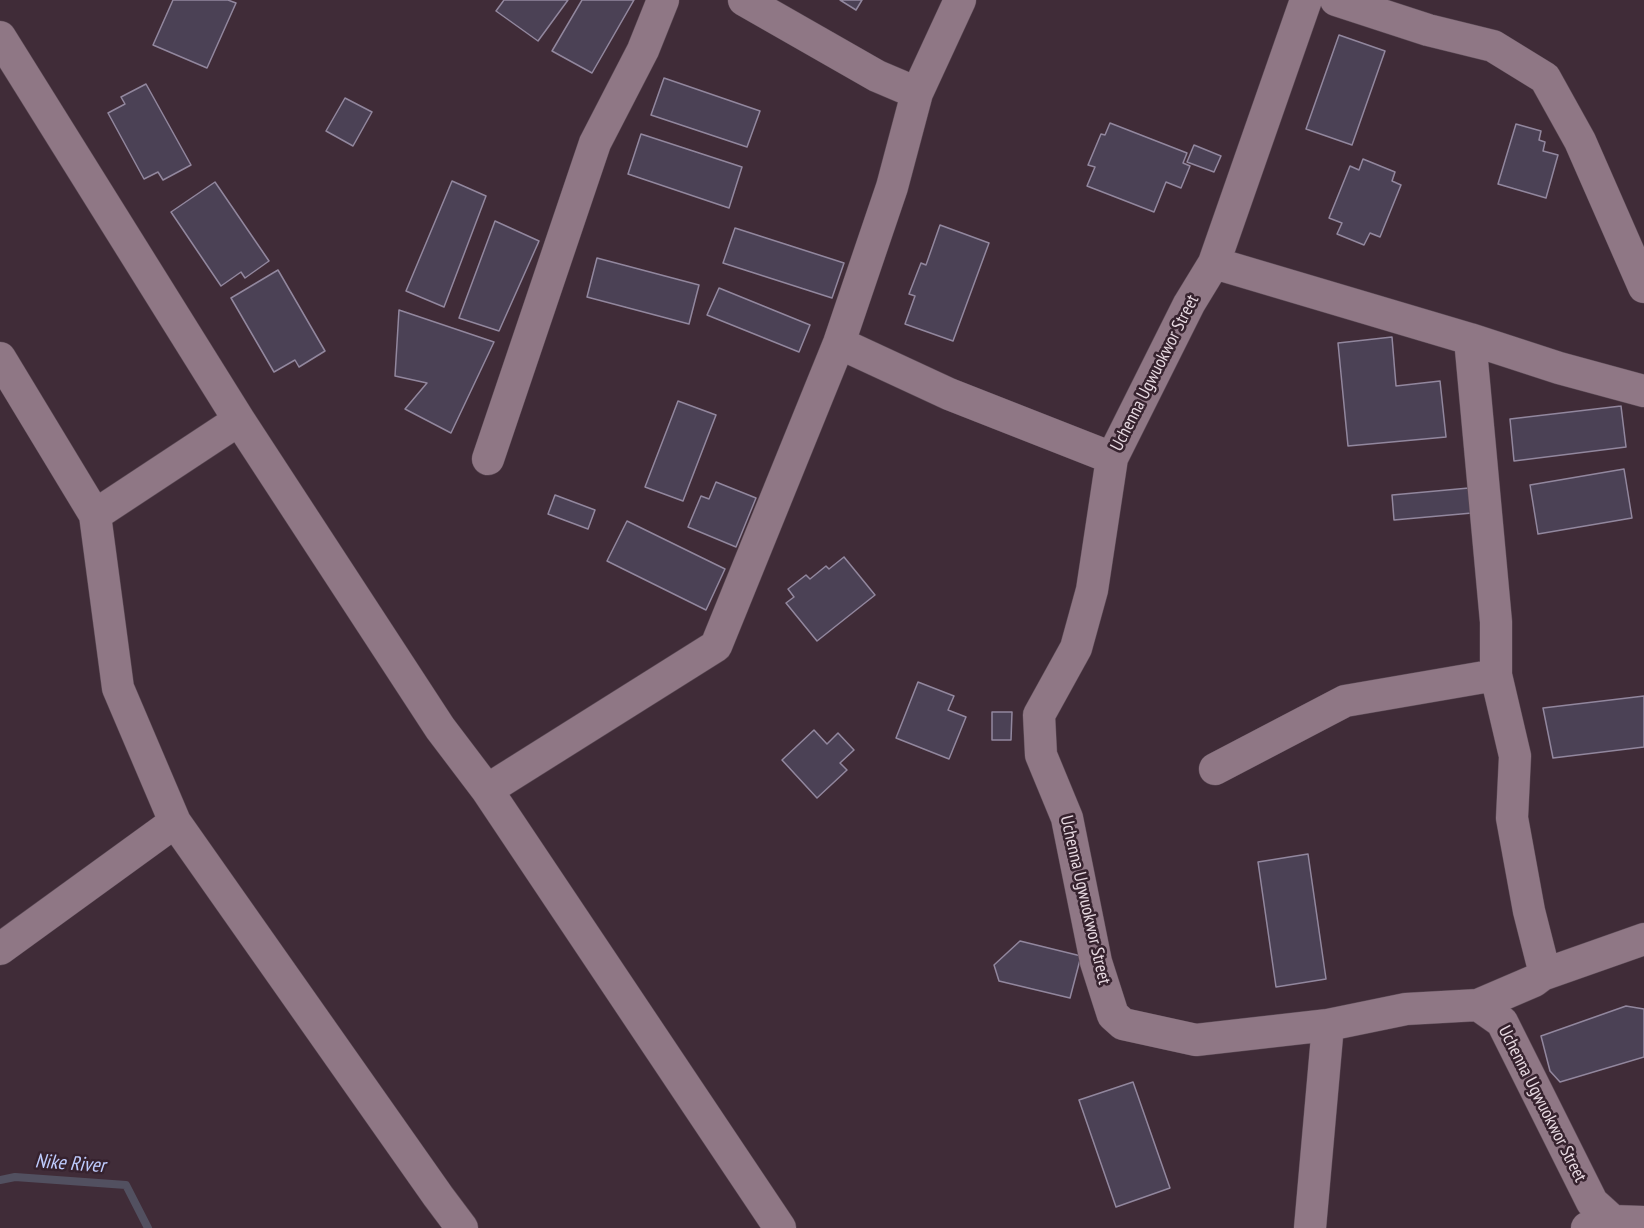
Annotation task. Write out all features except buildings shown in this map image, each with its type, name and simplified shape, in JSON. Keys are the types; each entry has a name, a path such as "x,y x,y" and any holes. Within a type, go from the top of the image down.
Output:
{"street":[{"path":"488,459 595,143 643,50 663,0"},
{"path":"744,0 878,76 917,93"},
{"path":"487,790 716,646 839,343 892,187 917,93 960,0"},
{"name":"Uchenna Ugwuokwor Street","path":"1306,0 1214,263 1189,304 1112,458 1092,590 1076,648 1039,715 1041,755 1067,818 1096,962 1113,1015 1123,1024 1196,1040 1328,1025 1406,1009 1478,1005 1502,1022 1592,1202 1600,1224 1644,1222"},
{"path":"1336,0 1428,30 1493,46 1545,78 1581,141 1644,287"},
{"path":"0,37 239,420 440,728 487,790 780,1228"},
{"path":"1214,263 1470,339 1558,368 1644,391"},
{"path":"1470,339 1496,622 1496,675 1515,756 1512,818 1529,911 1543,966 1542,975"},
{"path":"839,343 949,394 1112,458"},
{"path":"0,358 95,515 118,688 175,822 462,1228"},
{"path":"95,515 239,420"},
{"path":"1215,768 1345,701 1496,675"},
{"path":"0,948 175,822"},
{"path":"1478,1005 1534,981 1542,975 1644,939"},
{"path":"1310,1228 1328,1025"}],"waterway":[{"name":"Nike River","path":"0,1180 15,1177 126,1185 148,1228"}]}
